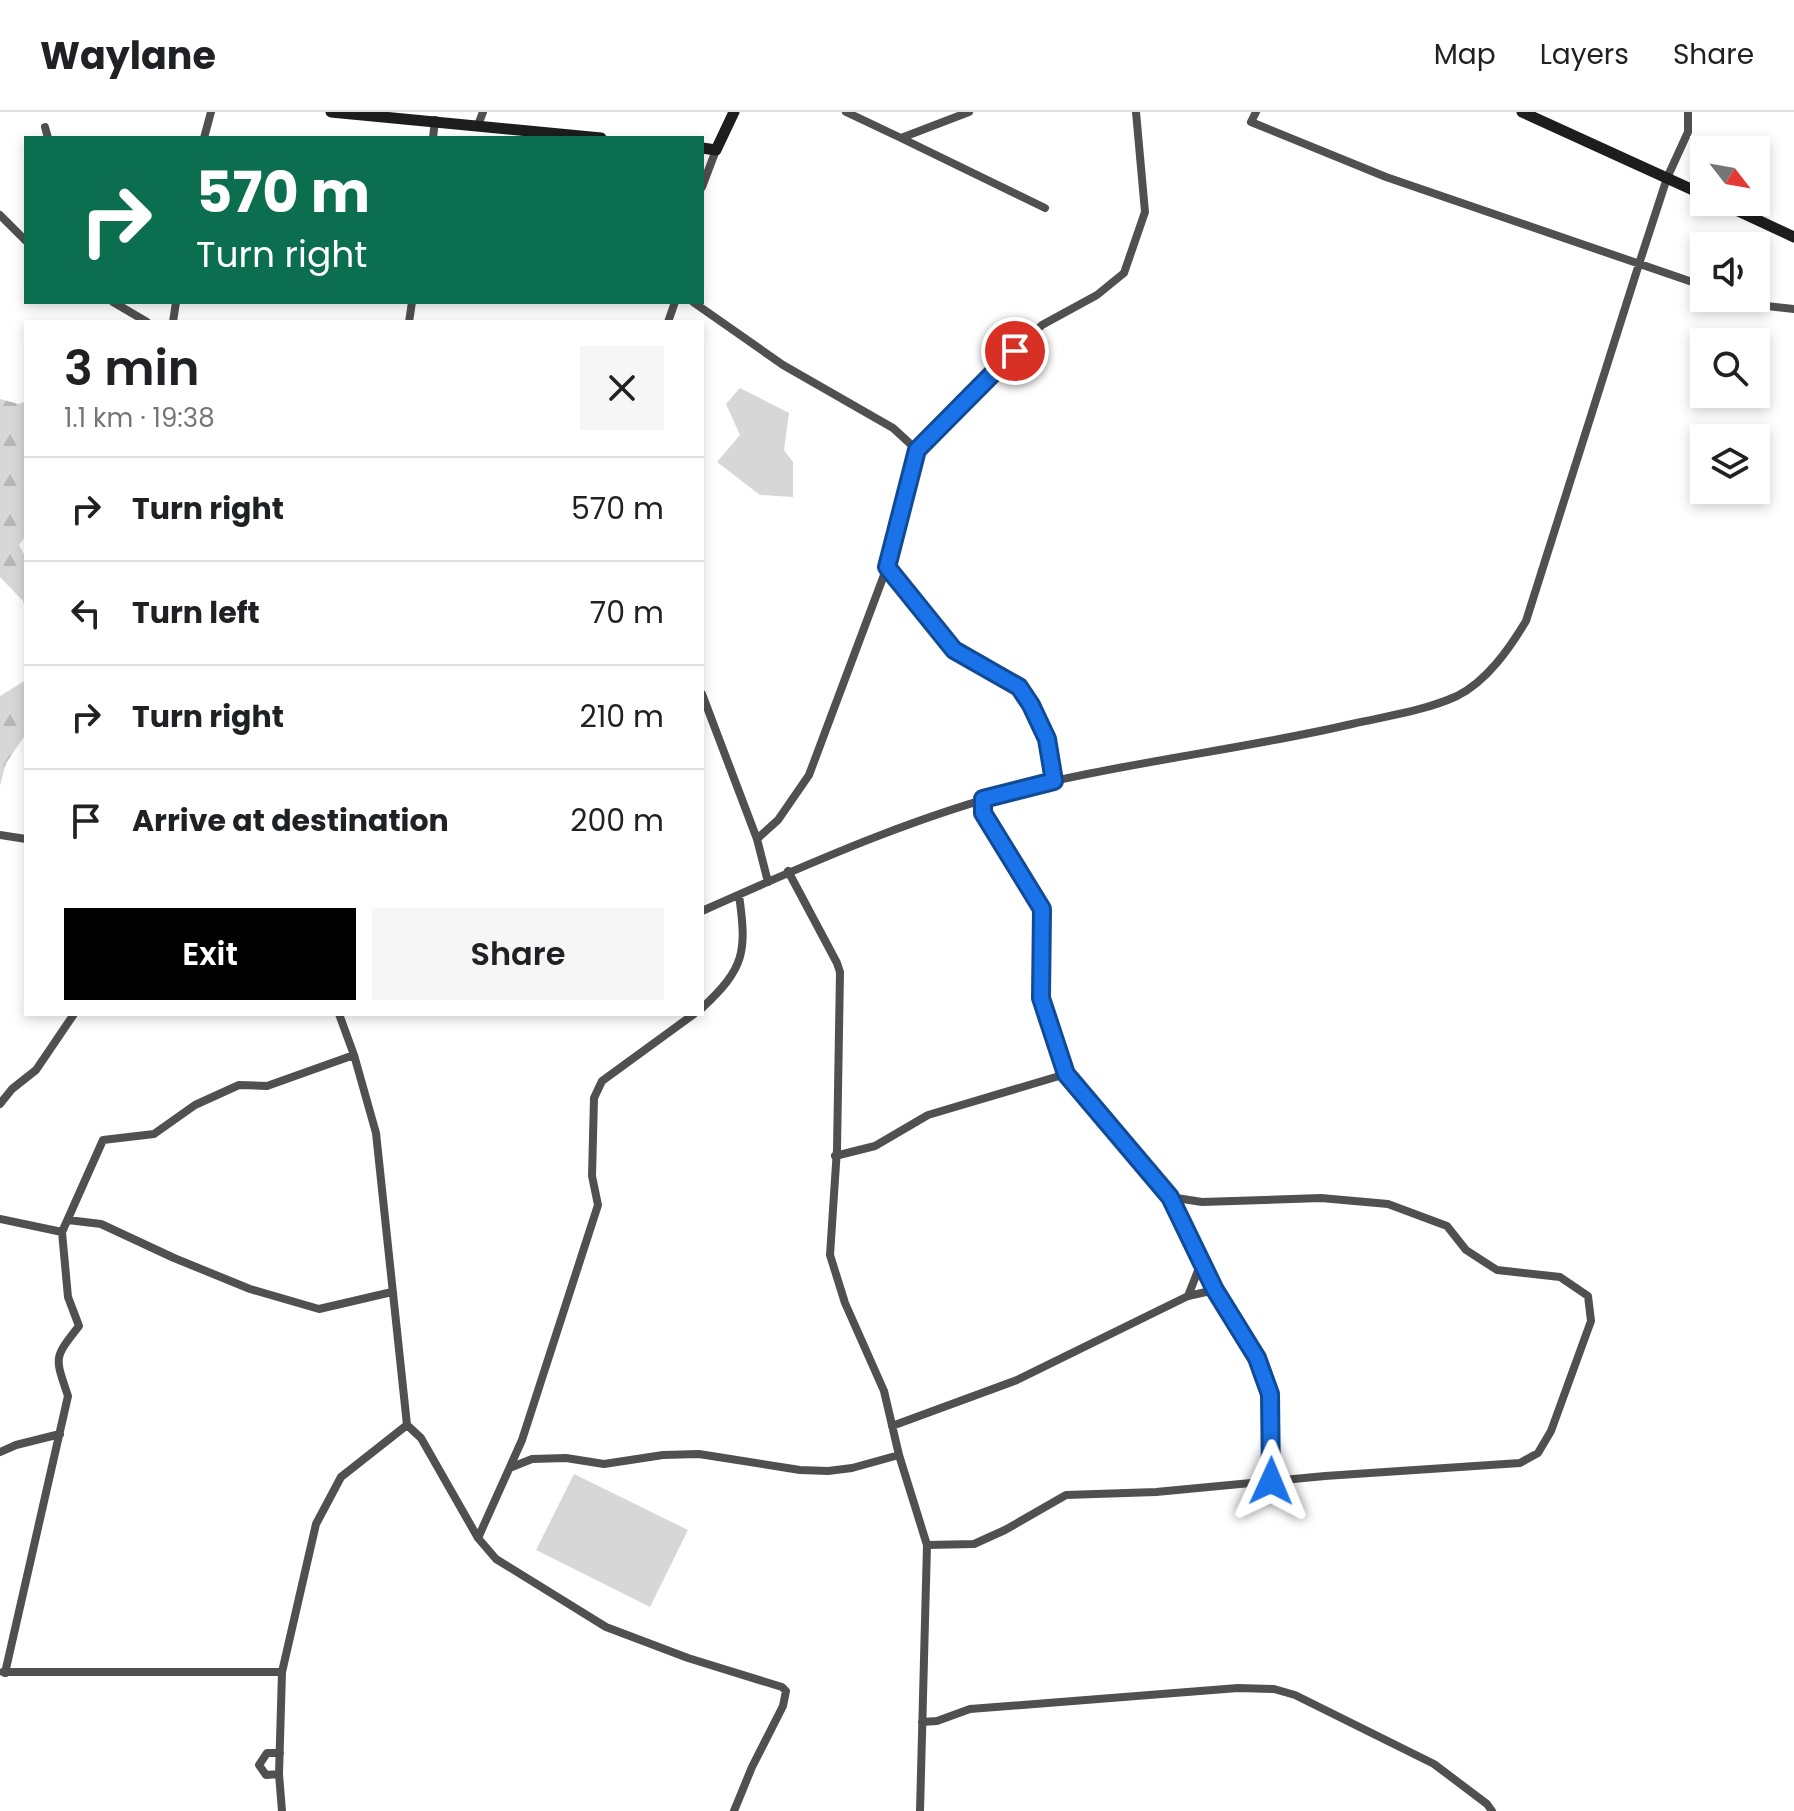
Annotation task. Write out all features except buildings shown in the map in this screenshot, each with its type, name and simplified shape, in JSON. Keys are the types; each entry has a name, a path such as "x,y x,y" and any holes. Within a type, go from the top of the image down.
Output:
{"street":[{"path":"205,136 211,112"},
{"path":"331,112 582,136"},
{"path":"478,125 483,112"},
{"path":"704,182 734,112"},
{"path":"846,112 1045,208"},
{"path":"901,138 969,112"},
{"path":"757,839 778,820 809,775 887,567 917,450 1042,325 1097,295 1124,273 1145,212 1136,112"},
{"path":"1256,112 1251,122 1386,177 1690,281"},
{"path":"1522,112 1690,189"},
{"path":"704,910 788,871 983,799 1054,781 1315,732 1423,708 1460,695 1506,654 1526,621 1667,178 1688,132 1688,112"},
{"path":"433,136 435,120"},
{"path":"45,127 47,136"},
{"path":"704,148 716,150"},
{"path":"0,215 24,239"},
{"path":"1749,216 1794,237"},
{"path":"116,304 144,320"},
{"path":"696,304 783,365 893,428 917,450"},
{"path":"1770,306 1794,309"},
{"path":"887,567 954,650 1019,687 1047,739 1054,781"},
{"path":"704,699 757,839 768,882"},
{"path":"983,799 983,813 1042,909 1041,998 1066,1074 1170,1197 1215,1290 1257,1358 1270,1394 1271,1481"},
{"path":"0,835 24,839"},
{"path":"788,871 840,972 830,1255 841,1292 884,1391 899,1455 927,1545 920,1811"},
{"path":"704,1006 722,989 740,963 743,923 739,895"},
{"path":"0,1104 12,1089 36,1070 73,1016"},
{"path":"340,1016 376,1133 407,1425 421,1438 478,1538 496,1559 606,1627 688,1658 782,1687 786,1691 783,1706 734,1811"},
{"path":"478,1538 512,1467 563,1320 598,1205 592,1176 597,1087 691,1016"},
{"path":"282,1672 2,1672 68,1396 56,1362 60,1350 79,1326 68,1297 62,1232 103,1140 154,1134 195,1105 239,1085 267,1086 354,1055"},
{"path":"835,1156 875,1146 928,1115 1066,1074"},
{"path":"927,1545 974,1544 1066,1495 1156,1492 1520,1463 1538,1453 1551,1431 1591,1321 1588,1296 1560,1277 1497,1270 1466,1250 1447,1226 1388,1204 1321,1198 1202,1202 1170,1197"},
{"path":"0,1219 62,1232"},
{"path":"68,1220 101,1224 250,1289 319,1309 392,1292"},
{"path":"1188,1296 1201,1263"},
{"path":"892,1426 1017,1380 1188,1296 1215,1290"},
{"path":"282,1811 279,1774 282,1672 316,1524 341,1477 407,1425"},
{"path":"0,1452 60,1434"},
{"path":"512,1467 532,1459 566,1458 604,1464 663,1455 699,1454 800,1470 828,1471 899,1455"},
{"path":"922,1722 937,1721 970,1709 1238,1688 1274,1689 1295,1695 1434,1764 1492,1811"},
{"path":"279,1774 266,1775 259,1765 267,1753 280,1753"}],"green space":[{"path":"740,388 789,413 784,450 793,462 793,497 760,495 717,462 740,435 726,404"},
{"path":"0,399 19,404 24,402 24,539 19,545 24,554 24,605 0,577"},
{"path":"24,681 24,737 6,763 0,786 0,696"},
{"path":"574,1474 688,1530 650,1607 536,1550"}],"route":[{"path":"1015,351 917,450 887,567 954,650 1019,687 1047,739 1054,781 983,799 983,813 1042,909 1041,998 1066,1074 1170,1197 1215,1290 1257,1358 1270,1394 1271,1481"}]}
